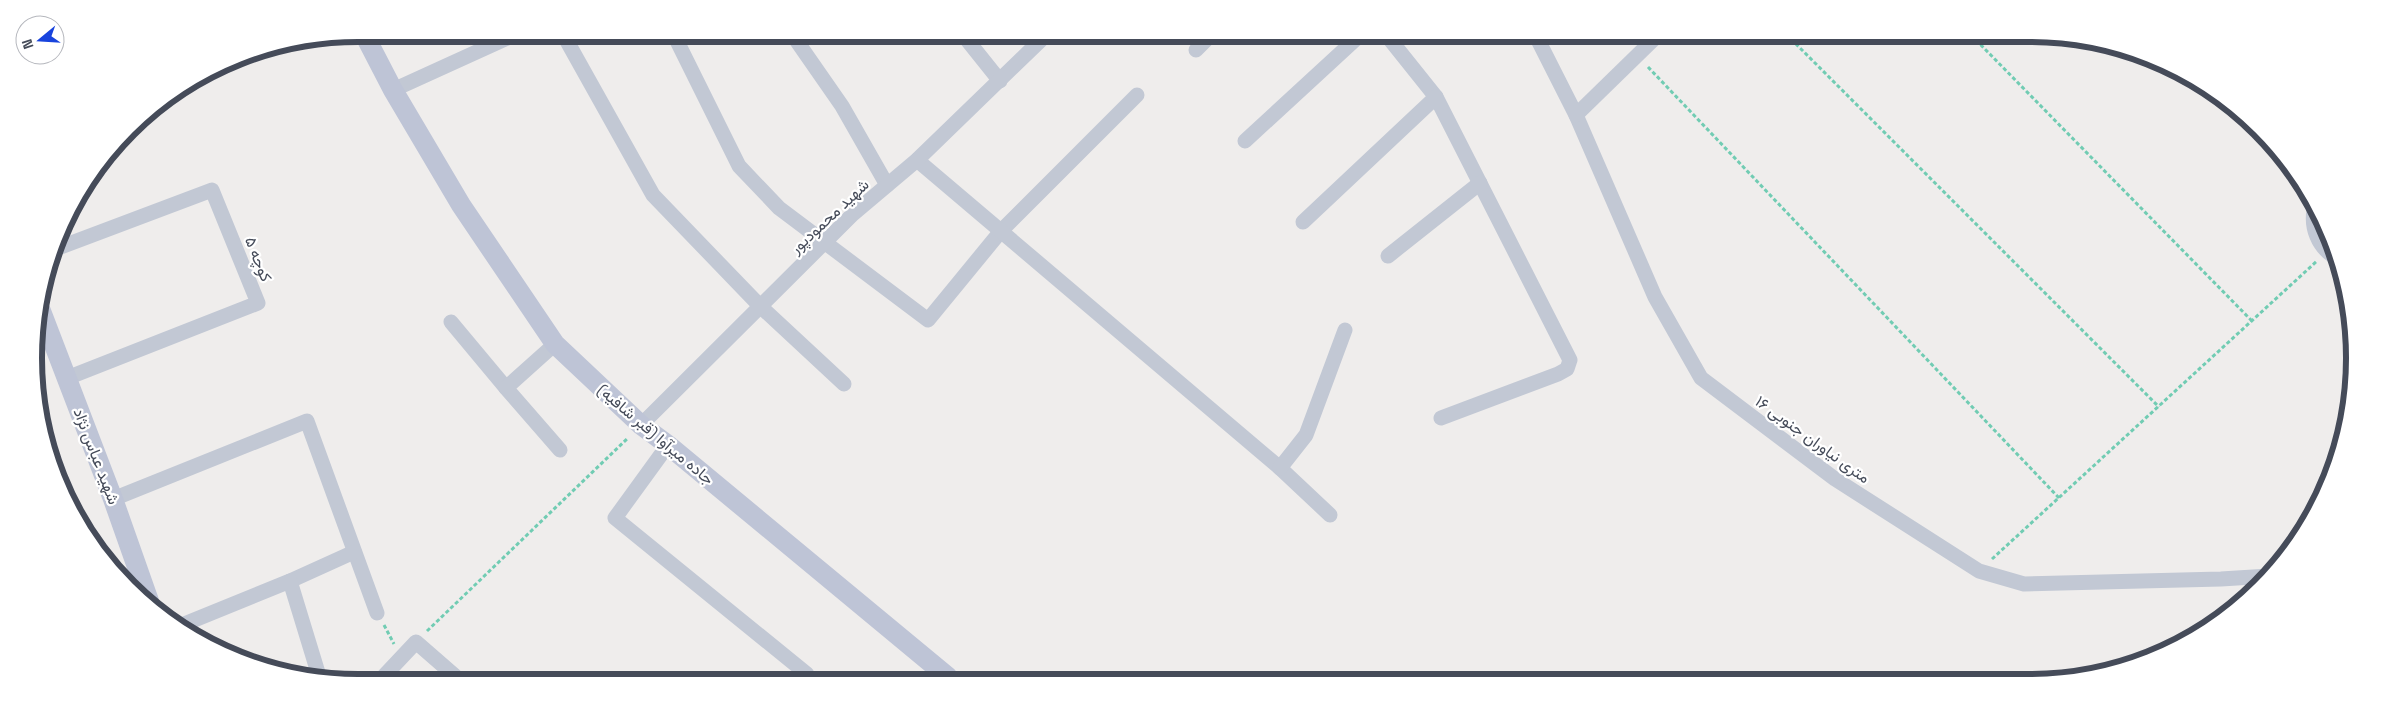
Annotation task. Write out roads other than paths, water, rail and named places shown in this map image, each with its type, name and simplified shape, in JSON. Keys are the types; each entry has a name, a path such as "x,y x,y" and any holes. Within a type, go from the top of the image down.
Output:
{"street":[{"name":"جاده میرآوا (قبر شافیه)","path":"368,42 393,90 461,205 555,344 641,425 668,445 944,674"},
{"path":"393,90 498,42"},
{"path":"567,42 653,195 760,306 844,384"},
{"path":"677,42 739,166 779,208 928,320 1001,231 1137,95"},
{"path":"797,42 842,106 887,185"},
{"path":"969,42 1000,81"},
{"name":"شهید محمودپور","path":"641,425 853,214 917,160 1039,42"},
{"path":"1196,50 1204,42"},
{"path":"1245,141 1353,42"},
{"path":"1392,42 1436,97 1570,360 1567,369 1558,374 1441,418"},
{"name":"۱۶ متری نیاوران جنوبی","path":"1539,42 1576,115 1655,297 1701,378 1835,479 1978,572 2024,584 2221,580 2258,577"},
{"path":"1576,115 1651,42"},
{"path":"1303,222 1436,97"},
{"path":"917,160 1280,468 1330,515"},
{"path":"1388,256 1480,183"},
{"name":"کوچه ۵","path":"63,246 212,190 258,303 67,378"},
{"path":"2314,217 2313,226 2318,240 2328,251"},
{"name":"شهید عباس نژاد","path":"45,320 113,498 145,591"},
{"path":"451,322 560,450"},
{"path":"1280,468 1306,435 1345,330"},
{"path":"506,388 555,344"},
{"path":"113,498 307,421 377,613"},
{"path":"668,445 615,518 807,674"},
{"path":"187,623 354,552"},
{"path":"290,580 318,671"},
{"path":"386,674 416,642 453,674"}]}
